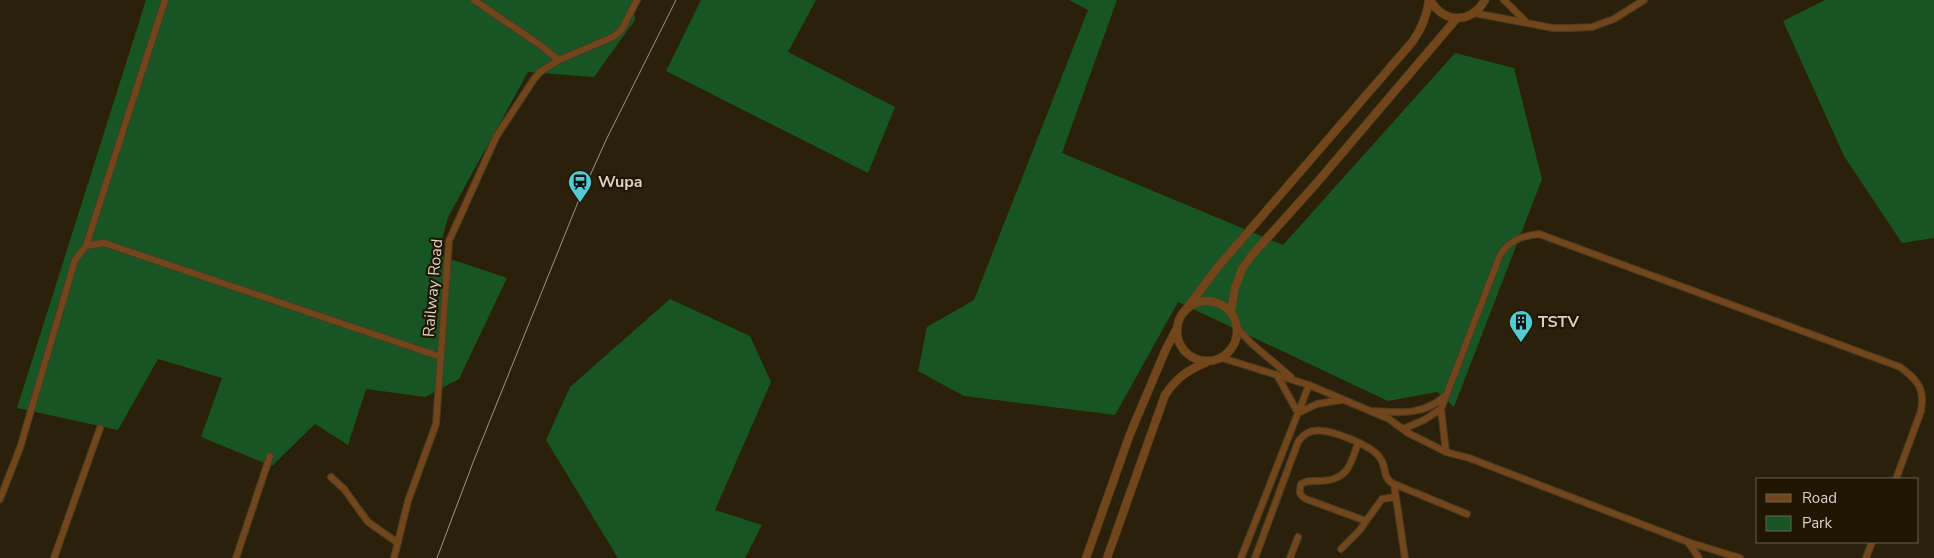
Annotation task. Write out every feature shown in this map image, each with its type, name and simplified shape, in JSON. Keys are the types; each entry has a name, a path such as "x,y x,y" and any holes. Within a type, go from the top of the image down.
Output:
{"street":[{"path":"0,499 20,448 75,260 86,246 165,0"},
{"path":"474,0 559,60"},
{"name":"Railway Road","path":"394,558 408,501 436,424 448,241 496,137 534,79 540,72 559,60 613,37 622,29 637,0"},
{"path":"1429,0 1440,13 1448,17 1457,18 1474,13 1485,0"},
{"path":"1086,558 1130,434 1179,320 1216,268 1414,41 1427,16 1429,0"},
{"path":"1504,0 1527,23"},
{"path":"1474,13 1527,23 1570,28 1592,27 1614,18 1644,0"},
{"path":"1231,312 1235,288 1242,269 1252,255 1457,18"},
{"path":"1446,452 1441,409 1500,255 1506,246 1520,236 1539,234 1900,367 1914,376 1921,389 1923,400 1921,411 1896,478"},
{"path":"86,246 104,243 441,357"},
{"path":"1184,312 1194,304 1208,301 1221,304 1231,312 1238,328 1252,344 1292,378"},
{"path":"1107,558 1166,395 1173,383 1185,372 1207,362 1222,358 1231,350 1236,340 1238,328"},
{"path":"1176,330 1182,349 1188,356 1197,361 1207,362"},
{"path":"1222,358 1292,378 1370,410 1446,452 1468,458 1688,542 1740,558"},
{"path":"1277,375 1298,413"},
{"path":"1241,558 1309,385"},
{"path":"1370,410 1411,412 1430,407 1446,396"},
{"path":"1298,413 1317,404 1343,400"},
{"path":"1402,429 1424,420 1441,409"},
{"path":"54,558 100,428"},
{"path":"1256,558 1294,450 1304,434 1310,431 1321,430 1370,447 1382,459 1384,473 1389,482 1468,514"},
{"path":"1358,443 1350,466 1342,476 1336,479 1306,481 1301,484 1299,491 1301,496 1306,499 1366,521"},
{"path":"236,558 270,456"},
{"path":"331,477 344,489 368,522 398,543"},
{"path":"1394,484 1405,558"},
{"path":"1341,549 1360,530 1382,499 1395,497"},
{"path":"1290,558 1298,537"},
{"path":"1688,542 1699,558"},
{"path":"1866,558 1872,543"},
{"path":"1716,558 1718,551"}],"green space":[{"path":"146,0 633,0 635,20 594,77 528,72 448,217 438,255 507,278 459,379 425,397 366,389 348,445 315,424 272,466 201,437 222,378 158,359 118,430 17,408"},
{"path":"701,0 816,0 788,52 895,107 868,173 666,71"},
{"path":"1069,0 1117,0 1062,153 1283,245 1455,53 1514,68 1542,179 1454,407 1437,392 1388,401 1178,302 1115,415 964,396 918,371 927,327 974,300 1088,10"},
{"path":"1825,0 1934,0 1934,238 1902,243 1844,156 1783,21"},
{"path":"670,299 750,336 771,382 715,510 762,525 745,558 618,558 546,440 570,387"}],"tram line":[{"path":"437,558 474,460 578,202 607,138 676,0"}],"place":[{"name":"Wupa","path":"580,203"},
{"name":"TSTV","path":"1521,343"}]}
